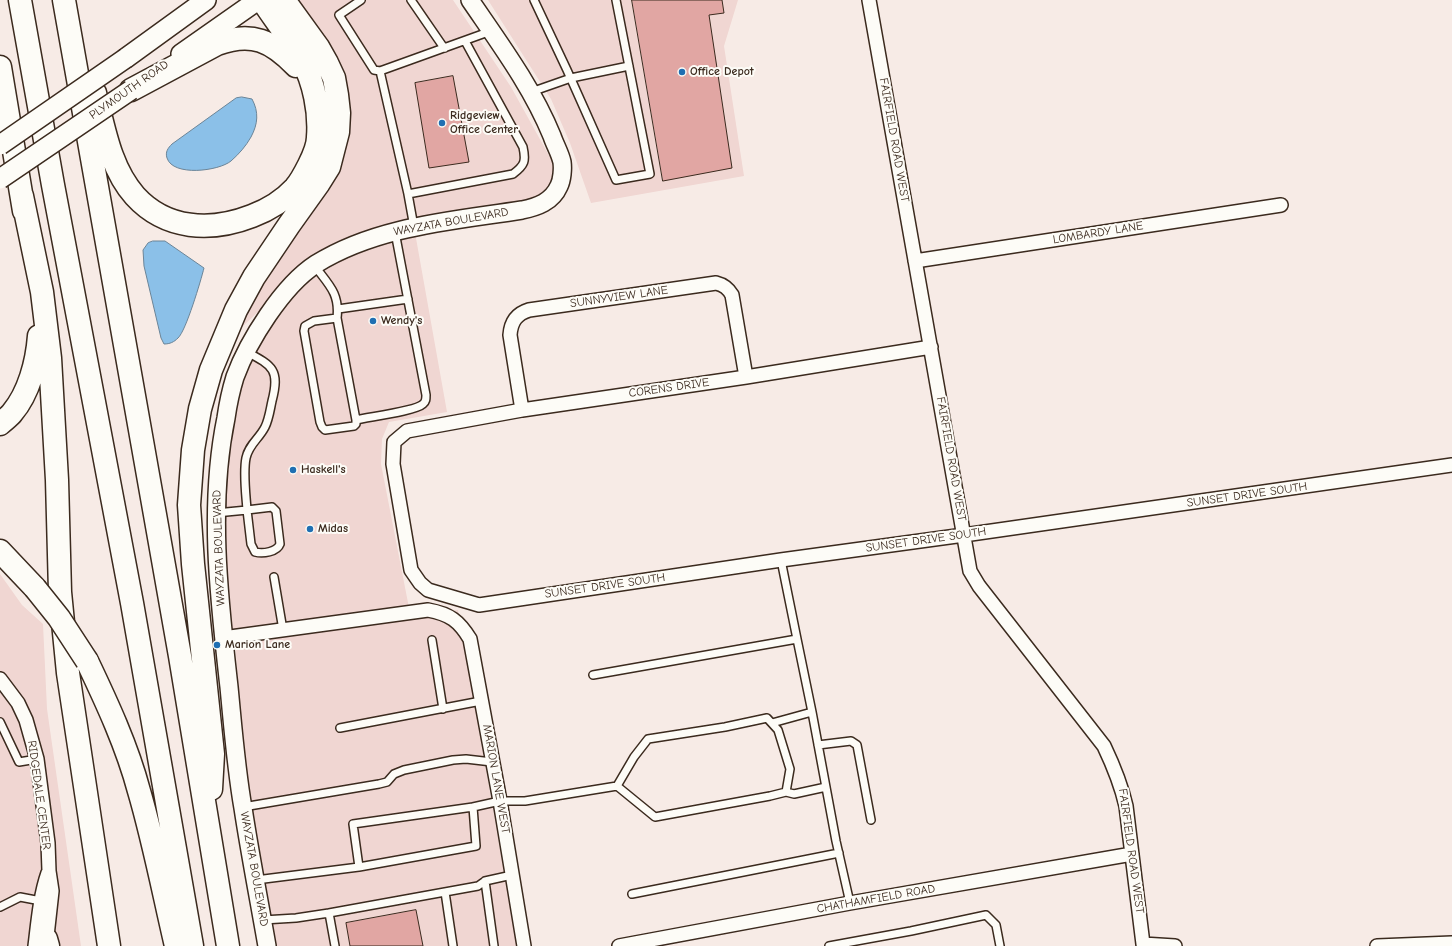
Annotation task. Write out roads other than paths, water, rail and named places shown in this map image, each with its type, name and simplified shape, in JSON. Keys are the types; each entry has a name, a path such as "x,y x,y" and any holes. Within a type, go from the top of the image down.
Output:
{"highway":[{"path":"20,0 53,185 132,603 192,946"},
{"path":"64,0 209,826 228,946"},
{"path":"74,0 103,127 119,173 134,195 145,206 178,222 193,226 229,224 273,206 295,188 310,163 318,138 316,104 311,83 302,60 262,0"},
{"path":"209,826 213,754 193,564 189,505 193,450 200,409 211,370 236,310 254,277 329,167 338,132 338,95 334,78 318,47 284,0"},
{"path":"131,90 217,44 238,38 259,40 270,44 284,54 311,83"},
{"path":"0,67 22,196 36,294 39,334 38,354 27,387 12,413 0,424"},
{"path":"22,196 39,272 50,358 56,464 60,592 68,666 106,942"},
{"path":"0,551 35,588 59,618 87,661 114,720 139,790 176,946"}],"main road":[{"path":"0,145 126,58 206,0"},
{"name":"PLYMOUTH ROAD","path":"0,179 131,90 258,0"}],"street":[{"name":"WAYZATA BOULEVARD","path":"267,946 243,807 223,638 217,556 216,513 217,478 222,437 235,377 246,352 262,323 278,301 296,280 314,265 340,251 395,232 414,227 537,207 554,195 559,186 562,175 562,163 548,126 531,92 470,0"},
{"name":"FAIRFIELD ROAD WEST","path":"870,0 970,571 979,586 1104,746 1114,767 1122,786 1126,806 1143,945"},
{"name":"LOMBARDY LANE","path":"915,261 1281,205"},
{"name":"SUNNYVIEW LANE","path":"522,410 510,335 511,325 516,317 529,310 716,283 723,284 732,295 746,377"},
{"name":"CORENS DRIVE","path":"412,570 393,464 394,442 407,431 522,410 746,377 931,347"},
{"name":"SUNSET DRIVE SOUTH","path":"412,570 420,583 428,590 479,605 781,560 1452,465"},
{"name":"MARION LANE WEST","path":"283,630 428,610 441,612 454,618 462,627 470,639 500,801 524,946"},
{"path":"223,638 283,630"},
{"name":"RIDGEDALE CENTER","path":"0,679 18,703 26,720 37,759 48,843 49,871 52,891 44,944"},
{"name":"CHATHAMFIELD ROAD","path":"620,946 850,903 1132,854"},
{"name":"RIDGEDALE CENTER","path":"44,944 41,901 44,884 49,871"},
{"path":"1377,946 1452,943"},
{"path":"1143,945 1175,946"}],"lane":[{"path":"361,0 339,15 374,70 380,70 491,31"},
{"path":"411,0 442,45 446,48"},
{"path":"534,0 571,78 616,180 650,174 616,0"},
{"path":"408,194 513,174 521,168 525,159 523,147 465,41"},
{"path":"531,92 571,78 629,66"},
{"path":"380,70 414,227"},
{"path":"356,420 413,409 423,405 426,401 395,232"},
{"path":"314,265 335,294 337,301 337,318 356,420 356,424 354,426 325,430 320,422 304,331 305,326 314,321 337,318"},
{"path":"338,309 408,299"},
{"path":"216,513 247,510 272,507 274,508 280,544 278,549 259,553 255,552 251,544 247,510 246,458 254,441 264,428 267,421 276,388 276,381 271,367 246,352"},
{"path":"781,560 850,903"},
{"path":"274,577 283,630"},
{"path":"593,675 797,639"},
{"path":"432,640 443,709"},
{"path":"340,728 481,701"},
{"path":"772,723 812,712"},
{"path":"617,786 634,757 648,739 725,727 767,718 778,730 790,769 786,792"},
{"path":"0,722 19,762 37,759"},
{"path":"818,745 851,741 857,745 871,820"},
{"path":"243,807 379,784 387,782 394,774 404,770 453,760 466,759 492,762"},
{"path":"359,867 353,824 473,807 500,801 525,801 617,786 655,817 786,792 794,794 826,787"},
{"path":"256,880 359,867 476,846 473,807"},
{"path":"632,894 839,854"},
{"path":"263,920 296,918 329,913 478,886 485,881 512,875"},
{"path":"485,881 494,946"},
{"path":"444,892 453,946"},
{"path":"0,907 20,897 41,901"},
{"path":"329,913 335,946"},
{"path":"829,946 986,915 996,925 1000,946"}],"water":[{"path":"242,97 252,99 256,109 257,118 249,140 231,161 225,165 197,170 178,168 171,164 166,154 172,144 236,98"},
{"path":"153,241 165,241 204,268 185,326 175,341 166,344 164,344 161,338 144,266 143,250 148,243"}],"place":[{"name":"Office Depot","path":"682,72"},
{"name":"Ridgeview Office Center","path":"442,123"},
{"name":"Wendy's","path":"373,321"},
{"name":"Haskell's","path":"293,470"},
{"name":"Midas","path":"310,529"},
{"name":"Marion Lane","path":"217,645"}]}
